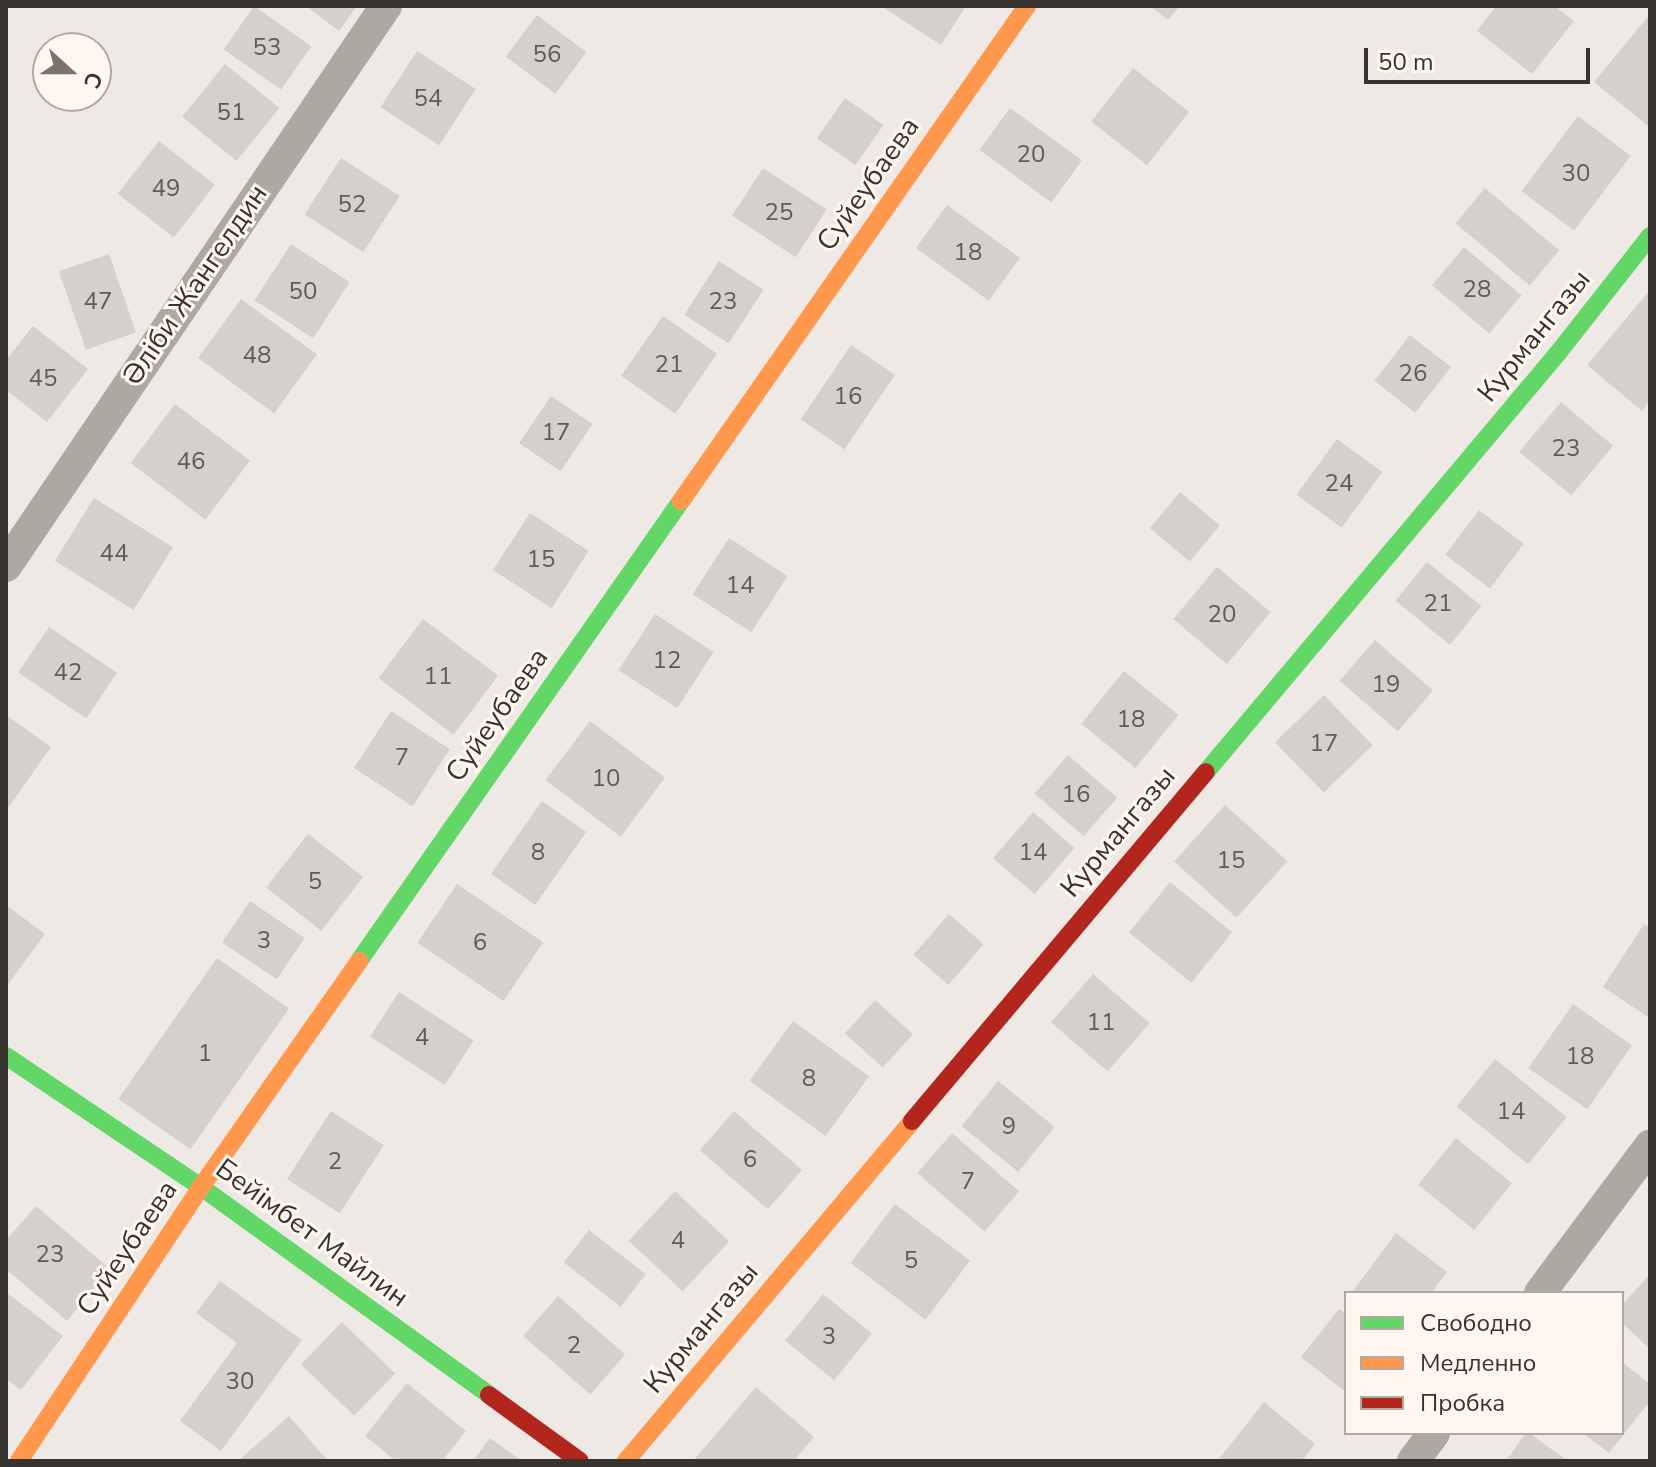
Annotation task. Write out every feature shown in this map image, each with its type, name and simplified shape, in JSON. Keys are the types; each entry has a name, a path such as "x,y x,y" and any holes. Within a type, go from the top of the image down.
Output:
{"street":[{"name":"Әліби Жангелдин","path":"6,566 386,6"},
{"name":"Суйеубаева","path":"19,1461 201,1187 1027,6"},
{"name":"Курмангазы","path":"626,1461 1558,353 1650,236"},
{"name":"Бейімбет Майлин","path":"6,1056 201,1187 580,1461"},
{"path":"1541,1291 1650,1146"},
{"path":"1413,1461 1432,1435"}],"building":[{"path":"254,6 311,46 281,90 224,49"},
{"path":"306,6 357,6 339,31"},
{"path":"881,6 966,6 941,45"},
{"path":"1150,6 1180,6 1168,20"},
{"path":"1496,6 1555,6 1574,21 1532,74 1477,31"},
{"path":"1650,14 1650,123 1648,126 1594,82"},
{"path":"537,15 587,52 555,94 506,57"},
{"path":"417,51 476,89 439,145 381,107"},
{"path":"225,64 279,108 237,161 182,117"},
{"path":"1133,68 1189,112 1147,165 1091,122"},
{"path":"845,98 884,125 855,165 817,138"},
{"path":"1010,108 1082,160 1051,202 979,150"},
{"path":"1578,116 1631,156 1574,231 1521,191"},
{"path":"159,141 215,185 174,238 118,194"},
{"path":"341,158 400,196 363,252 305,214"},
{"path":"763,168 827,209 796,257 732,216"},
{"path":"1485,188 1559,250 1530,286 1455,223"},
{"path":"947,205 1020,258 989,301 916,248"},
{"path":"291,244 350,282 313,338 255,300"},
{"path":"1464,247 1521,295 1489,334 1432,285"},
{"path":"109,254 136,332 86,350 59,271"},
{"path":"719,261 763,290 729,344 684,315"},
{"path":"1650,290 1650,400 1642,411 1587,365"},
{"path":"241,299 317,354 274,413 198,358"},
{"path":"663,316 717,354 675,414 621,376"},
{"path":"33,326 88,369 47,422 6,390 6,360"},
{"path":"1410,335 1451,367 1415,413 1374,381"},
{"path":"851,345 895,375 845,449 801,420"},
{"path":"551,396 592,424 561,471 519,443"},
{"path":"1561,402 1613,446 1571,496 1519,452"},
{"path":"175,404 250,461 206,520 130,463"},
{"path":"1337,439 1382,472 1342,528 1296,495"},
{"path":"1180,492 1220,525 1190,561 1150,528"},
{"path":"94,498 173,547 134,610 55,561"},
{"path":"1479,510 1524,544 1490,588 1445,555"},
{"path":"530,513 589,551 552,608 493,570"},
{"path":"729,538 788,576 751,632 693,594"},
{"path":"1427,562 1481,606 1450,645 1396,601"},
{"path":"1217,567 1271,612 1227,664 1173,619"},
{"path":"655,614 714,652 677,708 619,670"},
{"path":"423,619 498,676 454,735 378,678"},
{"path":"49,627 117,673 86,718 18,673"},
{"path":"1375,640 1433,691 1398,731 1340,681"},
{"path":"1124,671 1178,715 1136,768 1081,724"},
{"path":"1324,695 1373,745 1324,793 1275,742"},
{"path":"391,711 450,749 413,806 354,768"},
{"path":"6,715 51,747 8,808 6,806"},
{"path":"590,721 665,778 621,837 545,780"},
{"path":"1068,755 1117,798 1084,836 1035,793"},
{"path":"542,801 586,832 535,905 491,874"},
{"path":"1225,805 1287,861 1237,918 1174,861"},
{"path":"1033,812 1075,848 1034,894 993,858"},
{"path":"308,834 363,877 321,931 266,888"},
{"path":"1170,882 1232,932 1191,983 1129,933"},
{"path":"457,884 543,942 504,1001 417,943"},
{"path":"250,901 305,938 277,979 222,942"},
{"path":"6,905 45,934 6,987"},
{"path":"949,914 984,944 948,985 914,955"},
{"path":"1644,924 1650,928 1648,1017 1603,987"},
{"path":"217,958 289,1008 190,1149 118,1099"},
{"path":"1093,974 1150,1023 1108,1072 1051,1022"},
{"path":"399,992 474,1040 445,1085 370,1036"},
{"path":"875,1000 913,1034 883,1068 845,1033"},
{"path":"1573,1004 1632,1045 1587,1109 1528,1068"},
{"path":"793,1021 869,1076 826,1136 750,1081"},
{"path":"1495,1059 1566,1117 1528,1164 1457,1106"},
{"path":"998,1081 1055,1127 1018,1172 961,1126"},
{"path":"331,1111 384,1145 340,1213 287,1179"},
{"path":"734,1111 802,1170 768,1209 700,1150"},
{"path":"952,1133 1019,1191 984,1231 917,1173"},
{"path":"1456,1138 1512,1183 1474,1230 1418,1185"},
{"path":"675,1191 729,1241 683,1291 629,1241"},
{"path":"895,1204 970,1261 926,1320 850,1263"},
{"path":"36,1206 110,1269 67,1321 6,1269 6,1240"},
{"path":"589,1230 646,1274 620,1307 564,1262"},
{"path":"1396,1233 1447,1272 1433,1291 1353,1291"},
{"path":"1650,1274 1650,1349 1624,1325 1624,1303"},
{"path":"220,1281 302,1340 221,1451 180,1421 237,1343 196,1313"},
{"path":"6,1292 63,1336 21,1390 6,1379"},
{"path":"823,1294 872,1334 834,1380 785,1341"},
{"path":"558,1296 625,1354 590,1394 523,1336"},
{"path":"1339,1309 1344,1313 1344,1390 1301,1357"},
{"path":"342,1322 395,1373 354,1416 301,1364"},
{"path":"1624,1364 1650,1384 1650,1401 1624,1434"},
{"path":"407,1383 466,1431 442,1461 396,1461 365,1436"},
{"path":"756,1387 814,1437 794,1461 693,1461"},
{"path":"1264,1402 1315,1444 1302,1461 1219,1459"},
{"path":"289,1416 328,1461 238,1461"},
{"path":"1525,1435 1532,1435 1568,1461 1506,1461"},
{"path":"1586,1435 1623,1435 1609,1453"},
{"path":"490,1438 522,1461 473,1461"}],"traffic: fast":[{"path":"1206,772 1558,353 1650,236"},
{"path":"359,961 681,501"},
{"path":"6,1056 201,1187 489,1395"}],"traffic: slow":[{"path":"681,501 1027,6"},
{"path":"19,1461 201,1187 359,961"},
{"path":"626,1461 912,1121"}],"traffic: jam":[{"path":"912,1121 1206,772"},
{"path":"489,1395 580,1461"}]}
